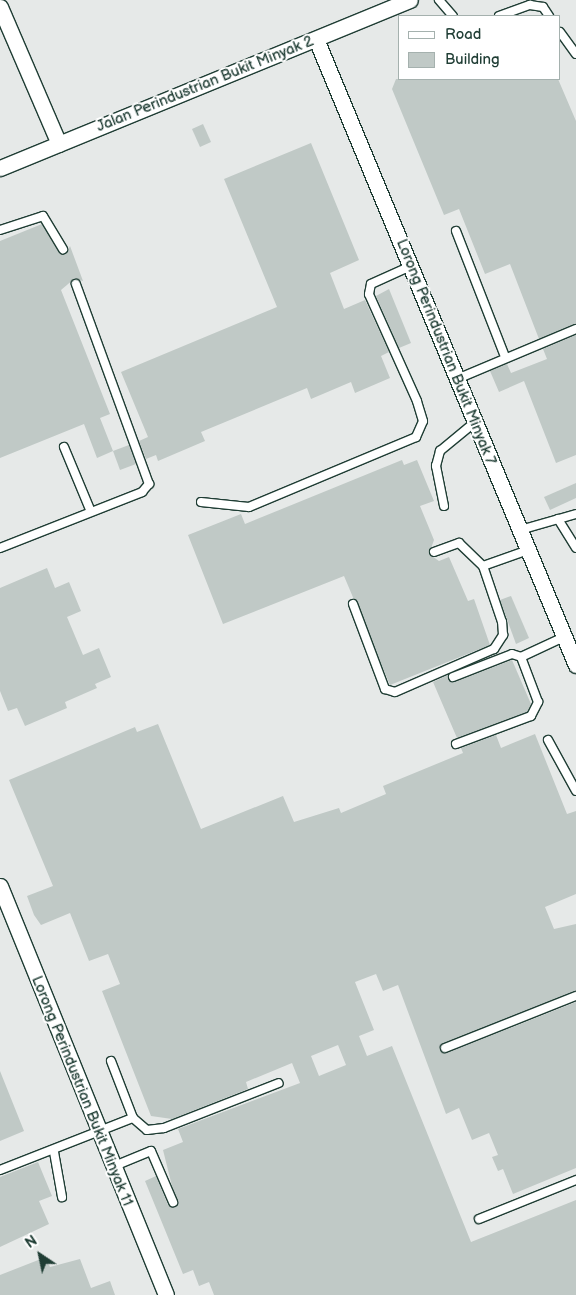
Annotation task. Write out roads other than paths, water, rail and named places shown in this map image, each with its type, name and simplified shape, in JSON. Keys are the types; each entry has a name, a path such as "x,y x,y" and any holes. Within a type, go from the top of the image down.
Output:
{"street":[{"name":"Jalan Perindustrian Bukit Minyak 2","path":"0,168 410,0"},
{"path":"0,7 59,144"},
{"name":"Lorong Perindustrian Bukit Minyak 7","path":"316,40 576,666"},
{"name":"Lorong Perindustrian Bukit Minyak 11","path":"0,886 4,907 166,1295"}],"lane":[{"path":"439,0 452,15"},
{"path":"502,15 530,5 542,8 548,15"},
{"path":"561,33 576,54"},
{"path":"0,230 43,216 63,249"},
{"path":"456,231 505,357"},
{"path":"201,502 249,507 416,437 423,421 369,294 371,284 411,266"},
{"path":"0,548 142,492 149,476 76,284"},
{"path":"457,379 505,357 576,330"},
{"path":"444,506 436,466 440,451 475,422"},
{"path":"64,447 91,512"},
{"path":"520,530 576,514"},
{"path":"558,519 576,548"},
{"path":"353,604 385,689 396,692 494,648 503,635 502,622 483,566 459,543 434,552"},
{"path":"483,566 528,550"},
{"path":"521,658 564,637"},
{"path":"453,677 512,654 521,658 538,702 531,716 456,744"},
{"path":"548,740 576,791"},
{"path":"445,1048 576,996"},
{"path":"111,1062 133,1118 147,1130 164,1128 279,1083"},
{"path":"0,1170 54,1152 133,1118"},
{"path":"54,1152 62,1197"},
{"path":"112,1167 151,1152 173,1202"},
{"path":"479,1219 576,1180"}]}
